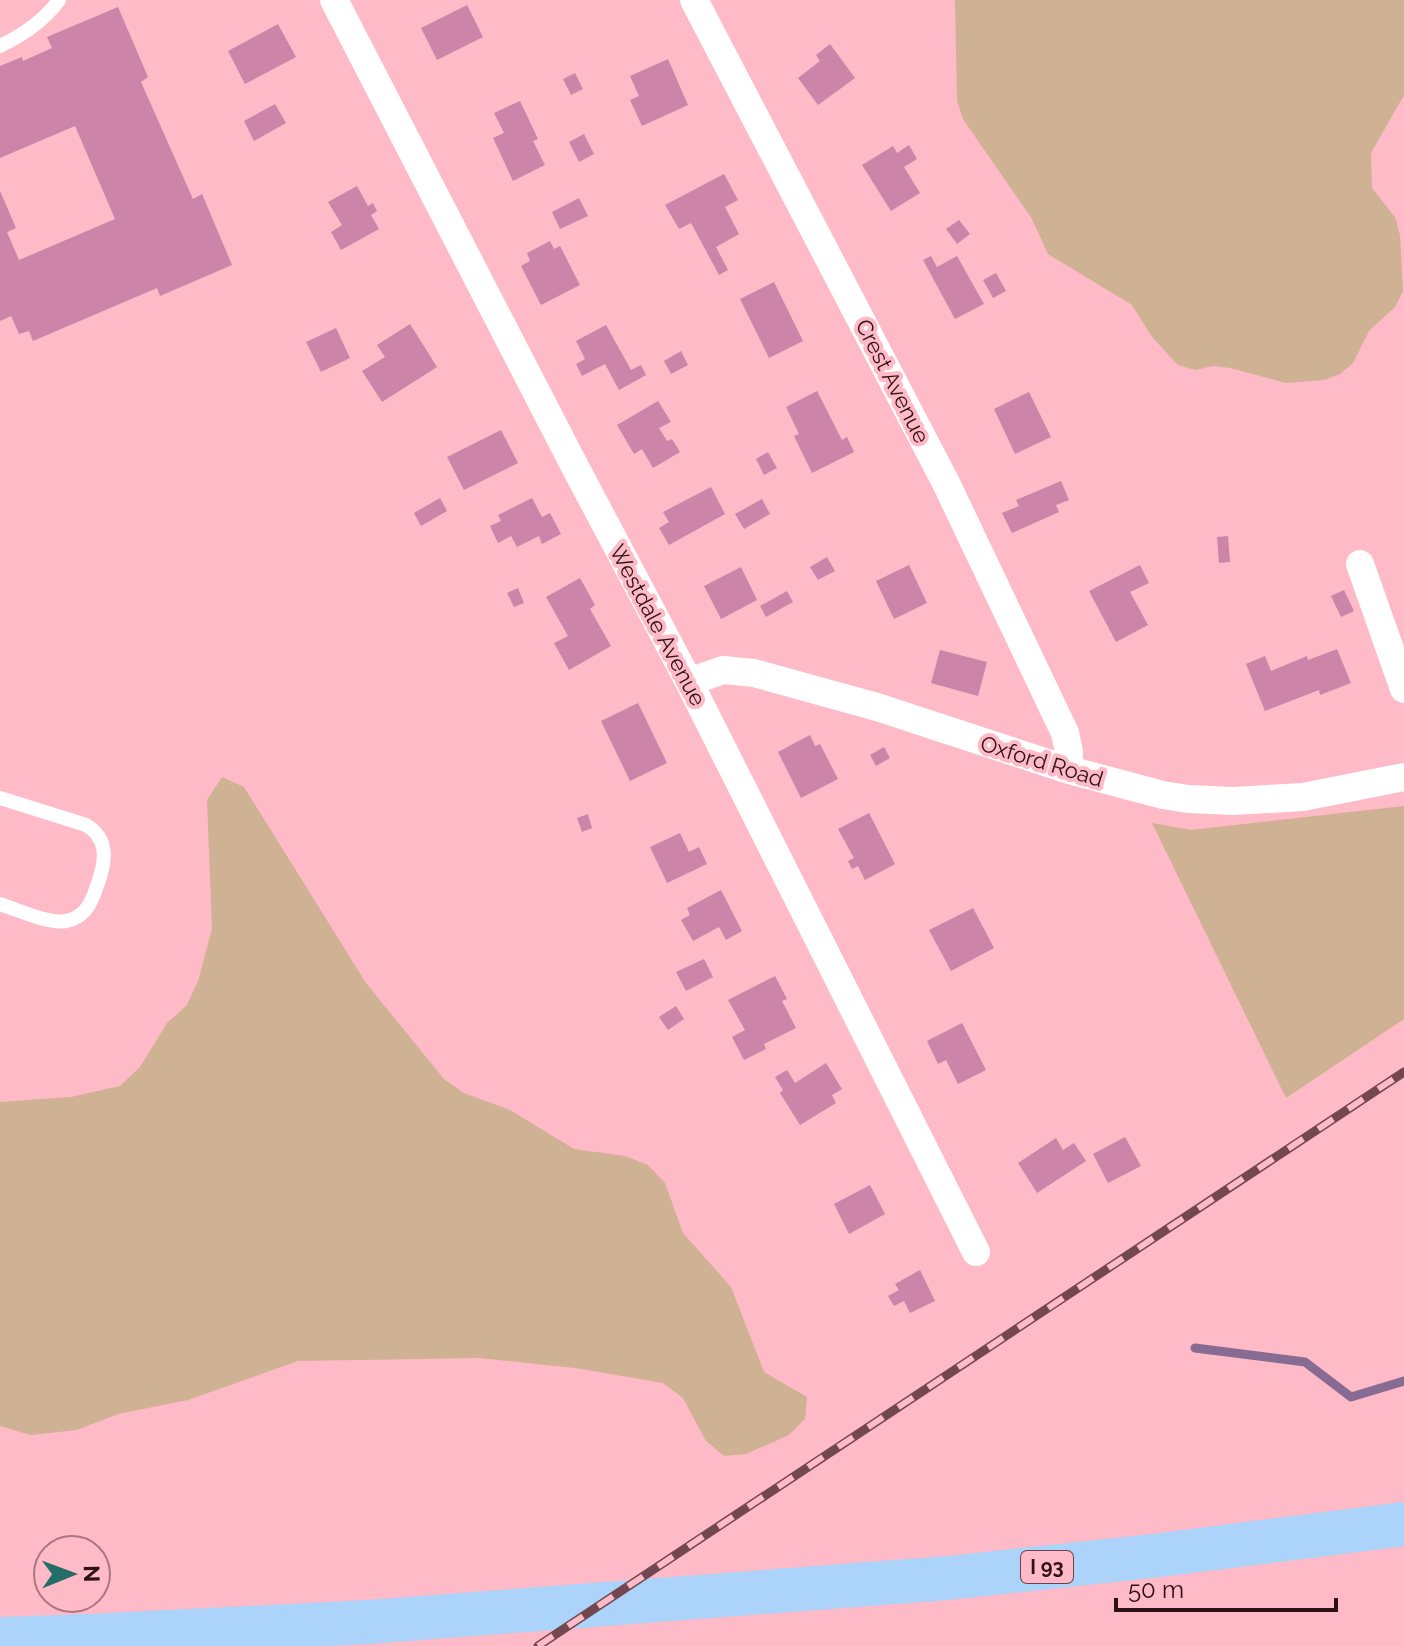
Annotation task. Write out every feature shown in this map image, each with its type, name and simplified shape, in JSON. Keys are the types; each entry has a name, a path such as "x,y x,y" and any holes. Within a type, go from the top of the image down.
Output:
{"highway":[{"name":"I 93","path":"0,1639 368,1622 964,1576 1404,1524"}],"street":[{"name":"Westdale Avenue","path":"334,0 689,682 976,1252"},
{"name":"Crest Avenue","path":"694,0 946,483 1065,733 1069,770"},
{"path":"1360,564 1404,689"},
{"name":"Oxford Road","path":"689,682 723,670 754,673 877,707 1069,770 1163,795 1222,801 1266,801 1404,777"}],"lane":[{"path":"0,46 29,29 59,0"},
{"path":"0,798 86,825 101,840 105,853 94,897 77,918 56,922 0,904"}],"shaded area":[{"path":"955,0 1404,0 1404,95 1371,153 1372,188 1395,217 1400,235 1403,291 1395,307 1369,331 1353,363 1340,374 1324,380 1286,383 1230,368 1213,366 1195,370 1178,365 1152,337 1132,305 1048,254 1032,219 963,119 957,101"},
{"path":"222,777 244,787 366,983 444,1079 464,1093 510,1110 574,1149 625,1156 648,1165 665,1183 683,1233 731,1287 764,1372 807,1397 805,1419 789,1435 746,1454 724,1456 706,1441 683,1398 663,1383 575,1368 479,1358 298,1361 188,1400 118,1414 77,1430 31,1435 0,1426 0,1102 71,1097 120,1086 140,1067 167,1023 187,1005 198,981 212,929 207,800"},
{"path":"1404,806 1404,1019 1286,1098 1152,823 1191,830"}],"building":[{"path":"467,5 483,37 437,60 421,28"},
{"path":"118,7 148,77 141,82 193,199 202,194 232,265 160,296 157,288 33,341 29,331 19,334 11,316 0,321 0,191 16,228 7,232 19,260 115,219 75,126 0,158 0,66 22,57 23,61 52,48 47,37"},
{"path":"278,24 296,57 245,84 228,51"},
{"path":"830,44 855,78 818,105 798,78 820,61 816,55"},
{"path":"668,59 688,105 642,126 630,100 639,96 630,76"},
{"path":"575,73 583,89 571,95 563,79"},
{"path":"520,101 538,139 533,141 545,165 513,181 493,138 504,133 494,113"},
{"path":"275,104 286,123 254,141 244,121"},
{"path":"584,134 594,154 579,162 569,142"},
{"path":"909,145 917,159 904,167 920,193 891,211 862,165 893,146 897,153"},
{"path":"724,174 738,200 725,207 739,234 716,247 728,270 719,275 691,223 679,229 665,205"},
{"path":"357,186 368,206 373,203 377,211 371,215 379,229 341,250 331,232 342,225 328,202"},
{"path":"579,198 588,216 560,229 552,212"},
{"path":"959,220 970,234 957,244 946,229"},
{"path":"550,241 554,249 560,246 580,285 541,305 521,266 530,261 527,253"},
{"path":"931,256 937,267 957,256 984,304 955,319 923,260"},
{"path":"996,273 1006,291 993,298 983,280"},
{"path":"774,282 803,341 769,358 740,299"},
{"path":"410,324 437,367 382,402 362,371 385,357 377,345"},
{"path":"606,325 631,370 641,365 646,375 619,390 605,364 582,376 576,364 585,359 576,341"},
{"path":"336,328 350,358 321,372 306,342"},
{"path":"681,351 688,365 671,374 664,361"},
{"path":"817,391 842,440 847,437 854,452 812,473 794,436 799,434 786,407"},
{"path":"1029,392 1051,437 1015,454 994,409"},
{"path":"658,401 671,422 659,428 667,441 672,439 680,452 653,468 642,449 634,454 617,425"},
{"path":"501,430 518,463 464,490 447,457"},
{"path":"768,452 777,468 764,475 756,459"},
{"path":"1061,481 1069,500 1056,505 1059,512 1012,533 1002,513 1019,506 1016,500"},
{"path":"711,487 725,514 669,545 659,528 669,522 663,512"},
{"path":"440,498 447,511 421,526 414,513"},
{"path":"532,498 542,517 550,513 561,534 542,544 539,536 517,547 511,536 498,543 490,526 501,521 498,515"},
{"path":"762,499 770,514 744,529 735,514"},
{"path":"1228,536 1230,562 1219,563 1217,537"},
{"path":"827,557 835,571 818,580 810,567"},
{"path":"909,565 927,603 894,619 876,581"},
{"path":"1140,565 1149,583 1130,592 1148,625 1116,642 1089,591"},
{"path":"741,567 757,600 721,619 704,586"},
{"path":"580,578 595,605 590,609 611,646 569,670 554,643 568,636 546,597"},
{"path":"518,588 524,603 514,607 507,593"},
{"path":"1344,590 1354,611 1341,617 1331,596"},
{"path":"787,591 793,602 766,617 760,606"},
{"path":"1337,649 1351,683 1320,695 1319,690 1265,711 1246,664 1265,656 1271,671 1307,656 1308,660"},
{"path":"940,650 987,662 978,696 931,683"},
{"path":"638,703 667,763 630,781 601,721"},
{"path":"810,735 815,746 820,744 838,779 801,798 778,752"},
{"path":"884,747 890,758 876,766 870,755"},
{"path":"869,813 895,864 865,880 858,866 852,869 848,861 854,858 838,829"},
{"path":"588,814 592,828 582,832 577,818"},
{"path":"680,833 689,852 699,847 707,864 667,883 650,847"},
{"path":"721,890 742,931 726,940 719,927 693,941 681,920 690,915 687,908"},
{"path":"973,908 994,948 951,971 929,930"},
{"path":"704,959 713,977 686,991 676,972"},
{"path":"775,976 787,999 782,1001 796,1028 764,1044 766,1049 744,1060 732,1037 745,1030 728,1000"},
{"path":"676,1006 684,1019 668,1030 659,1017"},
{"path":"962,1023 986,1070 958,1084 946,1060 938,1064 927,1041"},
{"path":"826,1063 842,1089 832,1095 836,1103 800,1125 780,1093 783,1090 775,1077 787,1070 795,1083"},
{"path":"1125,1137 1141,1166 1108,1183 1093,1154"},
{"path":"1056,1138 1063,1150 1074,1143 1086,1161 1037,1193 1018,1163"},
{"path":"870,1185 885,1214 849,1234 834,1204"},
{"path":"920,1270 935,1301 910,1313 904,1301 894,1306 888,1296 899,1290 895,1284"}],"waterway":[{"path":"1195,1348 1305,1362 1351,1397 1404,1381"}],"railway":[{"path":"538,1646 1404,1072"}]}
